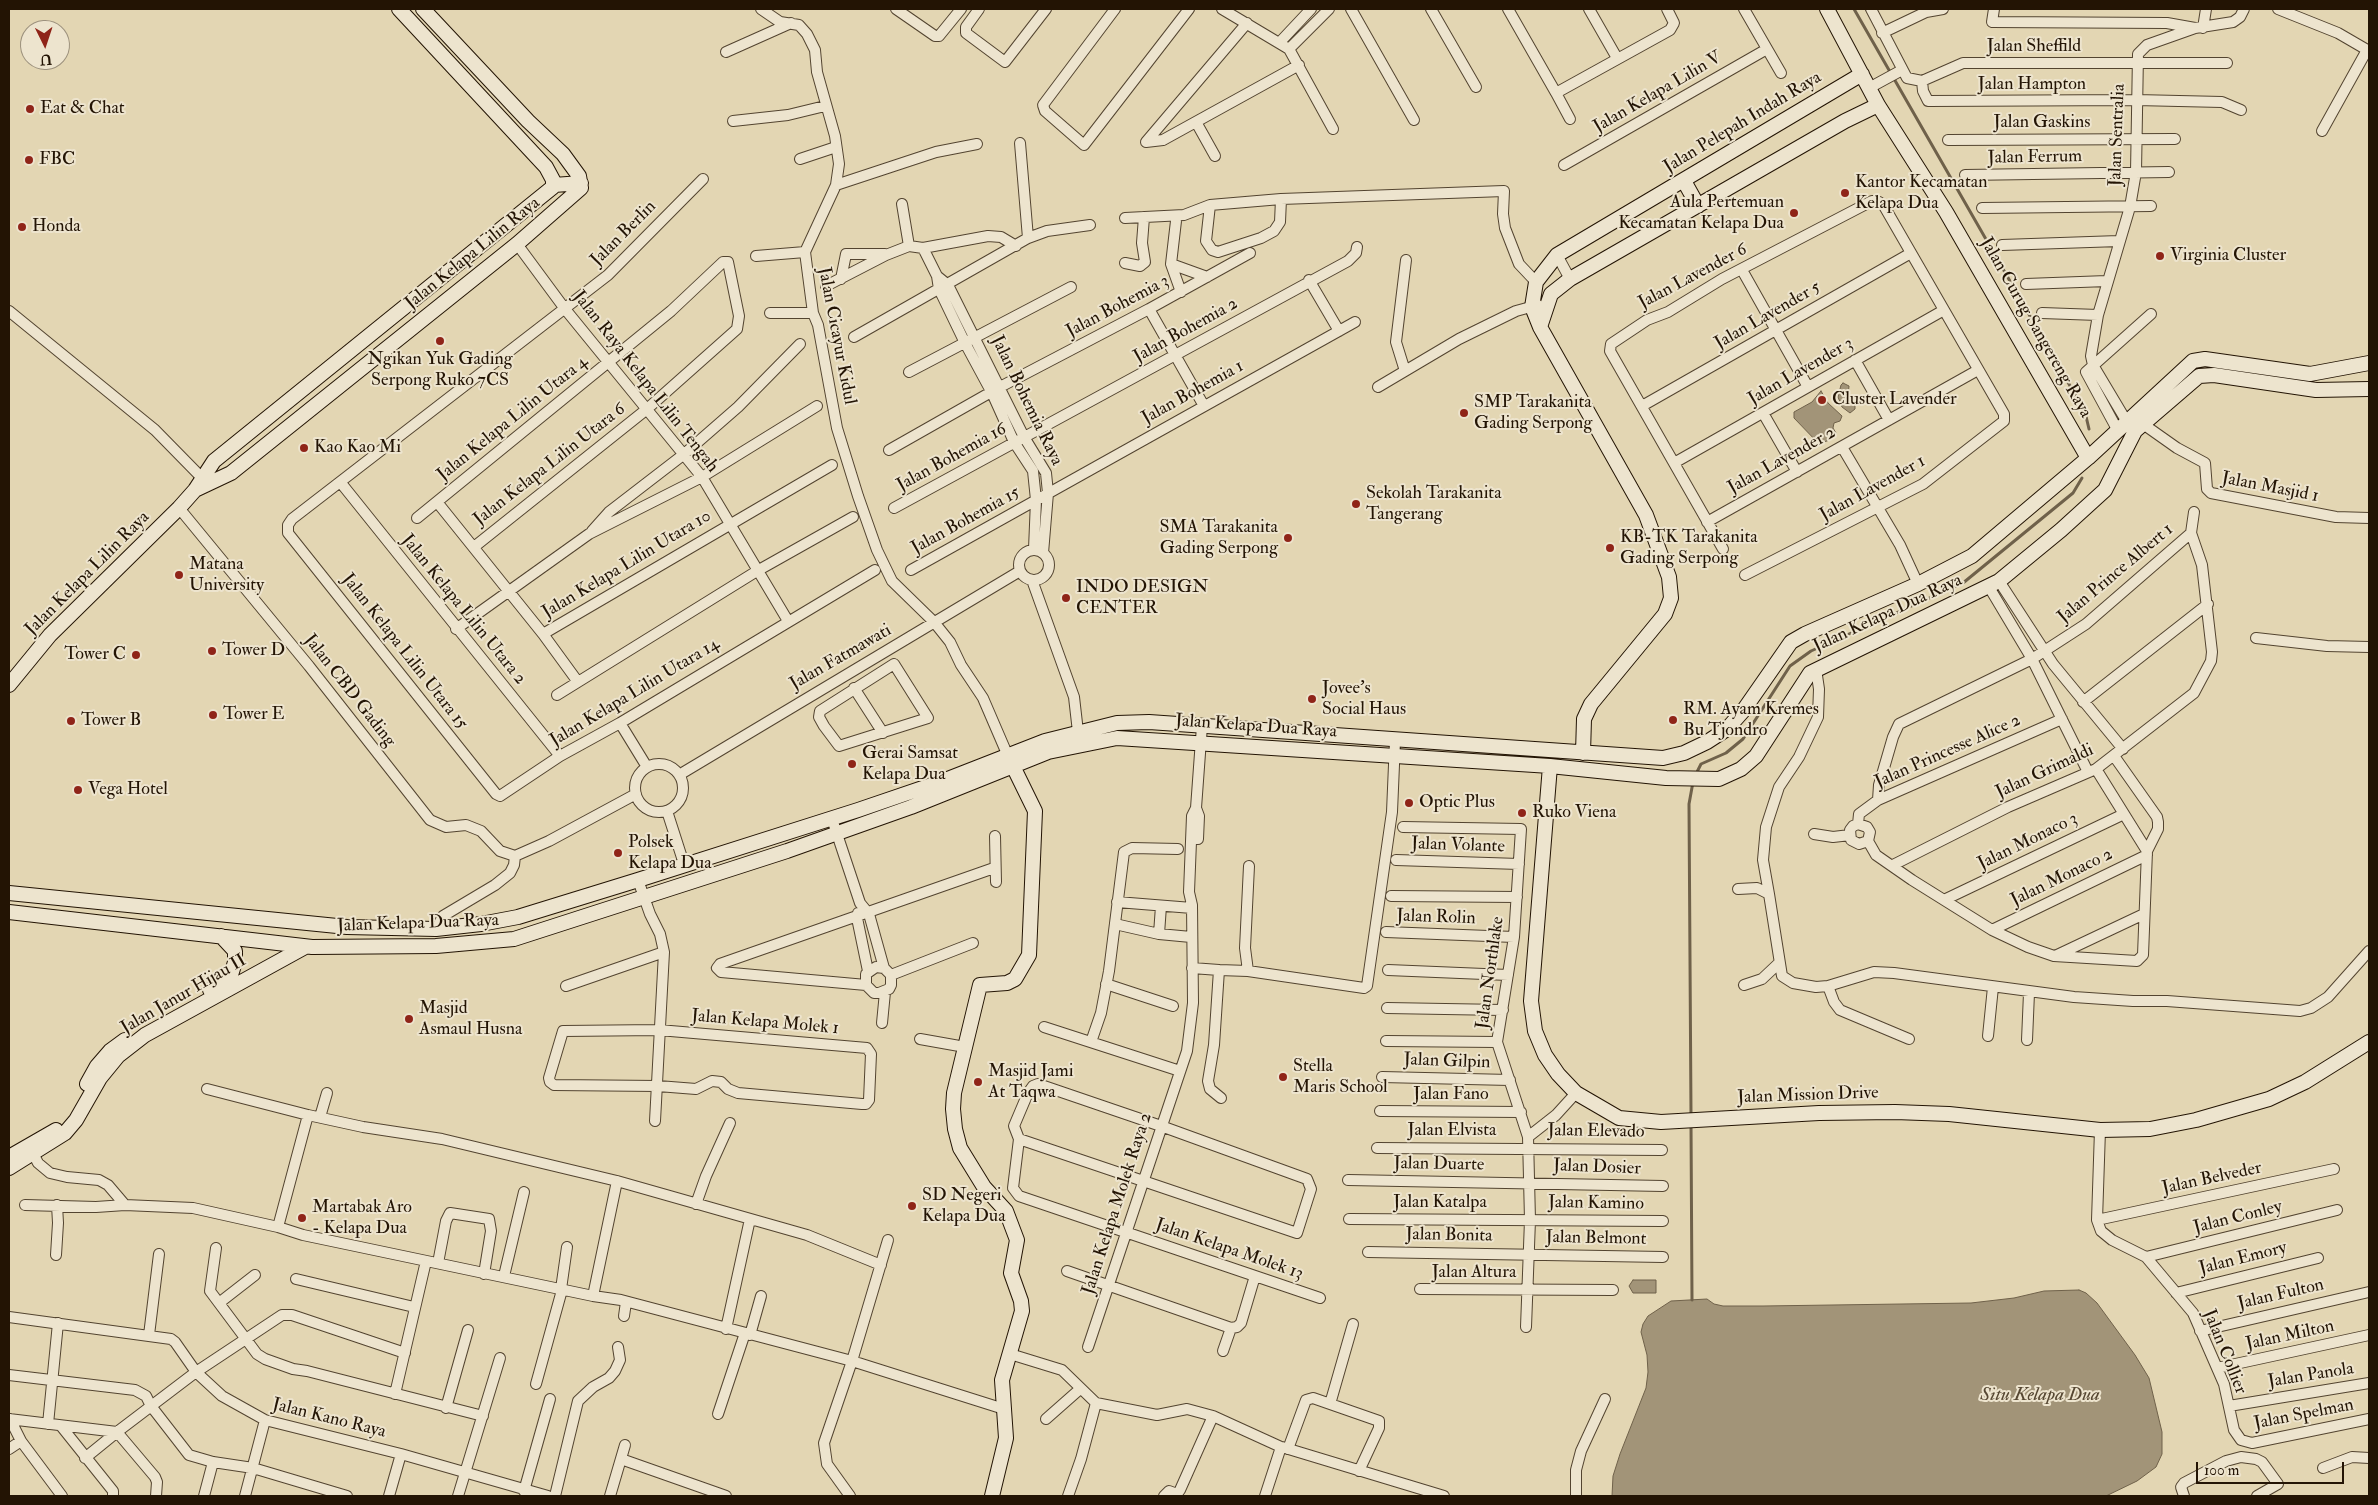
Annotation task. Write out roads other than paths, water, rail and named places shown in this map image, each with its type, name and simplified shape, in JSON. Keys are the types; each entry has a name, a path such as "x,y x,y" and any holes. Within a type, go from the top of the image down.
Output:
{"street":[{"name":"Jalan Kelapa Lilin Raya","path":"9,685 50,635 205,481 214,460 551,190 554,185 546,167 399,9"},
{"path":"423,9 528,121 563,154 579,176 581,183 554,185"},
{"name":"Jalan Cicayur Kidul","path":"762,9 780,22 799,24 815,50 817,72 840,164 836,185 805,252 813,312 818,325 837,428 878,550 892,582 934,622 950,642 961,665 983,698 1010,761"},
{"path":"896,9 930,34 938,36 960,9"},
{"path":"979,9 966,27 966,33 1005,62 1046,9"},
{"path":"1115,9 1043,105 1045,111 1084,145 1189,9"},
{"path":"1222,9 1280,42 1290,50 1333,129"},
{"path":"1280,42 1311,9"},
{"path":"1290,50 1329,9"},
{"path":"1350,9 1414,120"},
{"path":"1431,9 1476,87"},
{"path":"1508,9 1570,120"},
{"path":"1589,9 1617,58"},
{"path":"1556,93 1670,30 1674,23 1667,9"},
{"path":"1744,9 1781,73"},
{"name":"Jalan Curug Sangereng Raya","path":"1827,9 1862,74 1872,86 1878,105 1946,212 2088,458"},
{"path":"1871,9 1898,72 1907,78 1922,81"},
{"path":"1882,33 1926,12 1943,9"},
{"path":"1994,9 1992,22 2167,23 2199,28 2233,22 2242,13"},
{"path":"2199,28 2206,9"},
{"path":"2278,9 2338,33 2368,51 2322,131"},
{"path":"726,52 792,23"},
{"path":"1247,23 1146,142 1163,140 1298,65"},
{"name":"Jalan Sentralia","path":"2122,426 2086,372 2093,365 2092,356 2098,315 2130,206 2136,172 2138,52 2143,48 2199,28"},
{"name":"Jalan Kelapa Lilin V","path":"1564,166 1768,49"},
{"name":"Jalan Sheffild","path":"1922,81 1963,63 2227,63"},
{"path":"1872,86 1898,72"},
{"name":"Jalan Pelepah Indah Raya","path":"1532,306 1536,282 1557,255 1862,74"},
{"name":"Jalan Hampton","path":"1922,81 1923,91 1928,102 2136,100 2222,102 2241,110"},
{"path":"1540,326 1546,302 1551,294 1570,280 1845,121 1878,105"},
{"path":"733,121 788,115 825,106"},
{"path":"1196,122 1214,156"},
{"name":"Jalan Gaskins","path":"1948,140 2175,139"},
{"path":"1020,143 1028,238"},
{"path":"836,185 936,152 977,144"},
{"path":"800,159 836,147"},
{"path":"546,167 558,166 563,159 563,154"},
{"name":"Jalan Ferrum","path":"1965,176 2169,172"},
{"name":"Jalan Berlin","path":"565,309 608,275 703,179"},
{"path":"1684,181 1698,206"},
{"name":"Jalan Kelapa Lilin Raya","path":"205,481 231,473 517,244 574,195 581,188 581,183"},
{"path":"1125,218 1184,215 1210,205 1281,199 1504,191 1503,214 1505,228 1519,264 1536,282"},
{"path":"1210,205 1206,241 1212,250 1218,252 1262,238 1274,231 1280,222 1281,199"},
{"name":"Jalan Lavender 6","path":"1642,406 1610,351 1612,344 1646,320 1668,312 1722,279 1872,201 1879,202 1884,206 1911,253"},
{"path":"902,204 909,246"},
{"path":"1982,208 2151,206"},
{"path":"1125,263 1140,266 1146,262 1142,243 1144,216"},
{"path":"1176,221 1171,264 1181,292"},
{"path":"854,337 1028,238 1047,230 1090,225"},
{"path":"826,286 886,254 909,246 923,248 988,236 1001,237 1016,246"},
{"path":"2002,245 2119,241"},
{"name":"Jalan Raya Kelapa Lilin Tengah","path":"517,244 565,309 702,477 728,524 788,621"},
{"name":"Jalan Bohemia 2","path":"1024,437 1176,356 1309,280 1348,261 1356,253 1357,247"},
{"name":"Jalan Bohemia Raya","path":"923,248 937,276 976,337 1014,442 1033,472 1039,551"},
{"path":"756,256 805,252"},
{"name":"Jalan Bohemia 3","path":"889,450 1250,253"},
{"path":"1911,253 1978,370"},
{"name":"Jalan Lavender 5","path":"1642,406 1911,253"},
{"path":"841,279 846,254 886,254"},
{"path":"1557,255 1570,280"},
{"path":"1405,371 1396,342 1406,260"},
{"name":"Jalan Kelapa Lilin Utara 4","path":"417,518 671,311 723,262 728,262 739,316 737,329"},
{"path":"1171,264 1206,278"},
{"path":"1742,270 1808,387"},
{"path":"1309,280 1339,331"},
{"path":"2026,284 2107,280"},
{"name":"Jalan Bohemia Raya","path":"944,287 965,343 1046,473 1048,493 1039,551"},
{"path":"910,372 1071,288"},
{"path":"1378,388 1459,339 1516,311 1546,302"},
{"path":"1532,306 1540,326 1646,515 1670,577 1671,598 1665,614 1591,704 1584,718 1583,753"},
{"path":"341,483 565,309"},
{"path":"1149,309 1204,406"},
{"name":"Jalan Lavender 3","path":"1674,463 1944,310"},
{"path":"9,311 155,430 205,481"},
{"path":"770,313 813,312"},
{"path":"2042,313 2098,315"},
{"path":"2093,365 2151,314"},
{"name":"Jalan Bohemia 1","path":"1036,500 1355,322"},
{"name":"Jalan Kelapa Lilin Utara 6","path":"474,546 647,409 737,329"},
{"path":"374,332 388,347"},
{"path":"456,629 589,534 609,512 683,456 738,407 800,344"},
{"path":"1855,360 1889,420"},
{"path":"2369,363 2319,374 2300,374 2196,360 2199,376 2214,375 2316,390 2369,389"},
{"name":"Jalan Kelapa Dua Raya","path":"9,912 305,947 436,946 514,939 837,834 1010,761 1045,741 1117,723 1149,722 1395,741 1663,758 1684,753 1707,742 1727,729 1743,711 1791,642 1918,584 1972,556 2088,458 2184,367 2196,360"},
{"name":"Jalan Lavender 1","path":"1745,575 1923,484 2001,424 2004,416 1978,370"},
{"name":"Jalan Lavender 2","path":"1708,522 1978,370"},
{"path":"2316,390 2319,374"},
{"name":"Jalan Kelapa Dua Raya","path":"9,893 347,928 436,929 481,924 518,917 1010,761 1117,738 1550,766 1707,780 1719,779 1741,769 1756,756 1810,673 1994,584 2103,493 2136,431 2199,376"},
{"path":"589,534 616,523 702,477 816,406"},
{"path":"1642,406 1722,549"},
{"path":"1763,413 1797,472"},
{"name":"Jalan Masjid 1","path":"2143,424 2177,448 2205,463 2207,489 2211,493 2336,517 2369,518"},
{"name":"Jalan Bohemia 16","path":"894,508 1024,437"},
{"path":"1842,447 1900,545 1918,584"},
{"name":"Jalan Kelapa Lilin Utara 10","path":"543,634 832,464"},
{"name":"Jalan Kelapa Lilin Utara 15","path":"341,483 292,519 288,525 288,533 496,794 500,796"},
{"name":"Jalan Kelapa Lilin Utara 2","path":"341,483 456,629 560,756"},
{"name":"Jalan Bohemia 15","path":"911,570 1036,500"},
{"name":"Jalan Kelapa Lilin Utara 4","path":"438,502 543,634 578,682"},
{"name":"Jalan CBD Gading","path":"179,508 309,666 430,820 446,828 466,826 481,831 500,851 515,856"},
{"name":"Jalan Prince Albert 1","path":"1878,800 1879,785 1893,737 1899,724 2032,659 2086,624 2191,533 2194,512"},
{"path":"557,695 757,572 853,517"},
{"path":"2083,702 2208,604 2202,565 2191,533"},
{"path":"1032,580 1042,578 1048,570 1049,561 1039,551 1021,557 1020,571 1032,580 1074,697 1078,732"},
{"name":"Jalan Kelapa Lilin Utara 14","path":"500,796 560,756 620,723 875,570"},
{"name":"Jalan Fatmawati","path":"679,775 828,684 1020,571"},
{"path":"1994,584 2043,652 2123,749"},
{"path":"1994,584 2062,719 2092,771 2124,814 2147,853"},
{"name":"Jalan Grimaldi","path":"1893,865 2008,807 2092,771 2194,693 2210,661 2208,604"},
{"path":"2256,638 2327,646 2369,647"},
{"path":"894,664 928,718 839,746 820,717 820,710 854,688 894,664"},
{"path":"1816,669 1819,689 1818,716 1799,757 1779,787 1766,827 1763,860 1782,976 1793,984 1828,986 1874,972 1917,976 2029,992 2133,1002 2167,1001 2300,1011 2311,1008 2328,997 2369,950"},
{"path":"828,684 837,698"},
{"path":"854,688 883,733"},
{"name":"Jalan Princesse Alice 2","path":"1858,824 1859,814 1878,800 2062,719"},
{"path":"620,723 647,767"},
{"name":"Jalan Kelapa Molek Raya 2","path":"1088,1347 1187,1051 1191,1018 1192,968 1192,906 1189,892 1191,825 1192,816 1196,808 1202,726"},
{"path":"1192,968 1248,971 1339,986 1364,988 1367,986 1390,829 1395,741"},
{"path":"1850,836 1853,826 1858,824 1868,827 1870,832 1868,841 1876,854 1912,880 1946,899 1992,930 2054,956 2138,961 2143,955 2147,853 2158,829 2158,820 2114,756"},
{"path":"1663,758 1663,777"},
{"path":"992,1496 1006,1438 1002,1380 1022,1311 1021,1301 1010,1273 1017,1240 1006,1211 984,1187 957,1140 954,1093 980,985 1007,982 1015,979 1029,955 1035,811 1010,761"},
{"path":"665,765 679,775 683,787 681,799 667,811 659,812 644,807 636,794 637,779 647,767 665,765"},
{"name":"Jalan Mission Drive","path":"1550,766 1531,1001 1535,1032 1545,1055 1558,1074 1576,1093 1619,1118 1636,1121 1674,1121 1819,1112 1895,1112 1950,1114 2100,1130 2150,1129 2243,1108 2306,1082 2369,1042"},
{"path":"436,929 443,916 475,898 510,873 514,865 515,856 549,841 636,794"},
{"path":"667,811 684,864"},
{"name":"Jalan Monaco 3","path":"1946,899 2124,814"},
{"path":"832,819 860,903 868,914 888,971 891,985 885,992 882,1023"},
{"name":"Jalan Northlake","path":"1403,827 1521,829 1514,937 1497,1042 1521,1112 1528,1142 1530,1220 1526,1327"},
{"path":"1814,834 1833,837 1850,836"},
{"path":"995,836 994,868 996,882"},
{"path":"1850,836 1855,843 1864,844 1868,841"},
{"path":"1091,1042 1101,1013 1124,852 1132,848 1178,849"},
{"name":"Jalan Monaco 2","path":"1992,930 2147,853"},
{"name":"Jalan Volante","path":"1396,860 1519,864"},
{"path":"1248,971 1245,948 1249,866"},
{"path":"866,985 721,972 718,968 720,964 857,918 994,868"},
{"path":"638,880 660,934 664,952 655,1121"},
{"path":"1738,889 1756,888 1768,894"},
{"path":"1391,896 1517,897"},
{"path":"1117,902 1161,906 1192,906"},
{"path":"860,903 857,918 868,971 865,978 866,985 874,993 885,992"},
{"path":"1159,934 1161,906"},
{"path":"2054,956 2144,914"},
{"path":"1115,924 1159,934 1191,937"},
{"path":"345,946 347,928"},
{"name":"Jalan Rolin","path":"1386,932 1514,937"},
{"name":"Jalan Janur Hijau II","path":"9,1157 33,1153 68,1118 78,1105 93,1072 110,1051 134,1033 223,983 231,975 235,962 235,951 221,936"},
{"path":"868,971 876,967 888,971 973,943"},
{"name":"Jalan Janur Hijau II","path":"9,1168 65,1133 76,1120 100,1078 118,1056 145,1036 305,947"},
{"path":"566,986 664,952"},
{"path":"1744,985 1762,979 1779,962"},
{"path":"1219,970 1214,1045 1208,1082 1210,1090 1221,1098"},
{"path":"1388,970 1508,975"},
{"path":"1106,984 1173,1006"},
{"path":"1828,986 1834,1002 1840,1010 1909,1039"},
{"path":"1988,1036 1993,987"},
{"path":"2027,1040 2029,992"},
{"path":"1387,1008 1502,1010"},
{"path":"1044,1027 1180,1071"},
{"name":"Jalan Kelapa Molek 1","path":"565,1030 659,1030 867,1048 871,1054 869,1100 866,1104 862,1104 738,1093 728,1089 720,1082 712,1081 696,1089 658,1086 554,1085 548,1078 561,1032 565,1030"},
{"path":"920,1039 965,1047"},
{"path":"1386,1041 1497,1042"},
{"name":"Jalan Gilpin","path":"1382,1077 1510,1080"},
{"path":"1035,1085 1162,1126 1307,1179 1312,1189 1297,1233 1019,1139 1014,1126 1028,1093 1035,1085"},
{"path":"206,1089 363,1127 442,1139 617,1182 807,1235 881,1264"},
{"path":"320,1117 327,1093"},
{"path":"1528,1142 1576,1093"},
{"name":"Jalan Fano","path":"1380,1111 1521,1112"},
{"path":"278,1226 308,1114"},
{"path":"696,1204 706,1176 730,1123"},
{"path":"2097,1220 2100,1130"},
{"name":"Jalan Kelapa Molek 13","path":"1019,1139 1013,1186 1018,1196 1320,1298"},
{"name":"Jalan Elvista","path":"1376,1148 1528,1142"},
{"name":"Jalan Elevado","path":"1528,1142 1662,1150"},
{"path":"33,1153 50,1173 67,1178 99,1180 108,1185 125,1205"},
{"name":"Jalan Belveder","path":"2097,1220 2334,1169"},
{"name":"Jalan Duarte","path":"1348,1180 1529,1182"},
{"path":"593,1296 617,1182"},
{"name":"Jalan Dosier","path":"1529,1182 1663,1186"},
{"path":"504,1276 524,1192"},
{"path":"25,1204 193,1208 278,1226 303,1235 626,1302 852,1361 1004,1409"},
{"path":"56,1255 57,1205"},
{"name":"Jalan Conley","path":"2146,1257 2337,1210"},
{"path":"438,1263 446,1221 450,1213 489,1220 491,1231 484,1274"},
{"name":"Jalan Katalpa","path":"1349,1219 1530,1220"},
{"path":"726,1329 750,1220"},
{"name":"Jalan Kamino","path":"1530,1220 1662,1221"},
{"name":"Jalan Collier","path":"2097,1220 2101,1231 2105,1235 2146,1257 2192,1313 2224,1384 2234,1430 2237,1436 2245,1442"},
{"path":"850,1496 832,1473 825,1459 825,1437 852,1361 888,1240"},
{"path":"536,1384 562,1290 567,1247"},
{"path":"216,1248 210,1288 218,1303 247,1338 257,1354 281,1366 483,1416"},
{"name":"Jalan Bonita","path":"1368,1252 1528,1254"},
{"path":"149,1335 159,1254"},
{"name":"Jalan Belmont","path":"1528,1254 1663,1257"},
{"name":"Jalan Emory","path":"2176,1292 2318,1258"},
{"path":"395,1394 426,1261"},
{"path":"1067,1271 1231,1328 1237,1327 1241,1323 1256,1276"},
{"path":"218,1303 255,1276"},
{"path":"296,1279 414,1307"},
{"name":"Jalan Altura","path":"1420,1289 1613,1290"},
{"name":"Jalan Fulton","path":"2200,1331 2369,1292"},
{"path":"718,1414 761,1296"},
{"path":"624,1316 626,1302"},
{"path":"85,1458 196,1372 282,1315 292,1316 405,1353"},
{"name":"Jalan Kano Raya","path":"9,1317 149,1335 175,1342 196,1372 222,1396 265,1420 401,1454 466,1472 528,1493 548,1496"},
{"path":"48,1424 54,1379 58,1323"},
{"path":"1330,1404 1353,1324"},
{"path":"1223,1351 1231,1328"},
{"path":"446,1408 468,1330"},
{"name":"Jalan Milton","path":"2217,1368 2369,1335"},
{"path":"555,1496 578,1401 592,1387 609,1378 615,1371 620,1360 618,1347"},
{"path":"1010,1354 1062,1370 1096,1403 1157,1415 1184,1409 1213,1416 1285,1448 1444,1496"},
{"path":"458,1496 500,1358"},
{"path":"9,1375 136,1390 146,1396 151,1406 186,1452 213,1462 253,1468 347,1496"},
{"name":"Jalan Panola","path":"2229,1406 2369,1383"},
{"path":"1046,1419 1080,1389"},
{"path":"1265,1496 1307,1400 1314,1398 1380,1423 1380,1428 1359,1471"},
{"path":"528,1493 550,1399"},
{"path":"1576,1496 1576,1470 1581,1450 1605,1399"},
{"path":"1068,1496 1081,1459 1096,1403"},
{"path":"1164,1496 1168,1491 1179,1495 1213,1416"},
{"path":"9,1419 117,1432 155,1477 157,1482 156,1496"},
{"path":"9,1419 21,1441 62,1496"},
{"path":"245,1496 265,1420"},
{"name":"Jalan Spelman","path":"2245,1442 2369,1420"},
{"path":"62,1426 110,1488 114,1496"},
{"path":"9,1449 21,1441"},
{"path":"610,1496 624,1445"},
{"path":"389,1496 401,1454"},
{"path":"2184,1496 2181,1487 2184,1483 2226,1461 2241,1457 2256,1459 2262,1462 2278,1484 2258,1496"},
{"path":"2323,1468 2352,1458 2369,1458"},
{"path":"621,1459 726,1496"},
{"path":"204,1496 213,1462"}],"water":[{"path":"1843,383 1849,386 1848,397 1855,406 1855,409 1850,413 1842,407 1838,397"},
{"path":"1821,391 1828,403 1842,416 1840,421 1834,423 1833,428 1836,433 1832,439 1819,444 1794,418 1794,412 1812,402"},
{"path":"1633,1280 1656,1280 1656,1293 1633,1293 1629,1286"},
{"name":"Situ Kelapa Dua","path":"2079,1290 2086,1293 2097,1303 2135,1355 2149,1378 2162,1432 2162,1454 2156,1467 2137,1481 2106,1496 1612,1496 1613,1476 1646,1388 1648,1372 1647,1355 1641,1332 1643,1324 1648,1316 1671,1301 1707,1299 1714,1304 1723,1306 1971,1303 2014,1298 2044,1291"}],"waterway":[{"path":"1854,9 2085,412 2089,429"},
{"path":"1696,774 1701,764 1726,753 1743,739 1790,666 1811,651 1963,583 2073,493 2082,478"},
{"path":"1691,1115 1689,804 1693,782"},
{"path":"1691,1124 1692,1300"}],"place":[{"name":"Eat & Chat","path":"30,109"},
{"name":"FBC","path":"29,160"},
{"name":"Kantor Kecamatan Kelapa Dua","path":"1845,193"},
{"name":"Aula Pertemuan Kecamatan Kelapa Dua","path":"1794,213"},
{"name":"Honda","path":"22,227"},
{"name":"Virginia Cluster","path":"2160,256"},
{"name":"Ngikan Yuk Gading Serpong Ruko 7CS","path":"440,341"},
{"name":"Cluster Lavender","path":"1822,400"},
{"name":"SMP Tarakanita Gading Serpong","path":"1464,413"},
{"name":"Kao Kao Mi","path":"304,448"},
{"name":"Sekolah Tarakanita Tangerang","path":"1356,504"},
{"name":"SMA Tarakanita Gading Serpong","path":"1288,538"},
{"name":"KB-TK Tarakanita Gading Serpong","path":"1610,548"},
{"name":"Matana University","path":"179,575"},
{"name":"INDO DESIGN CENTER","path":"1066,598"},
{"name":"Tower D","path":"212,651"},
{"name":"Tower C","path":"136,655"},
{"name":"Jovee's Social Haus","path":"1312,699"},
{"name":"Tower E","path":"213,715"},
{"name":"RM. Ayam Kremes Bu Tjondro","path":"1673,720"},
{"name":"Tower B","path":"71,721"},
{"name":"Gerai Samsat Kelapa Dua","path":"852,764"},
{"name":"Vega Hotel","path":"78,790"},
{"name":"Optic Plus","path":"1409,803"},
{"name":"Ruko Viena","path":"1522,813"},
{"name":"Polsek Kelapa Dua","path":"618,853"},
{"name":"Masjid Asmaul Husna","path":"409,1019"},
{"name":"Stella Maris School","path":"1283,1077"},
{"name":"Masjid Jami At Taqwa","path":"978,1082"},
{"name":"SD Negeri Kelapa Dua","path":"912,1206"},
{"name":"Martabak Aro - Kelapa Dua","path":"302,1218"}]}
